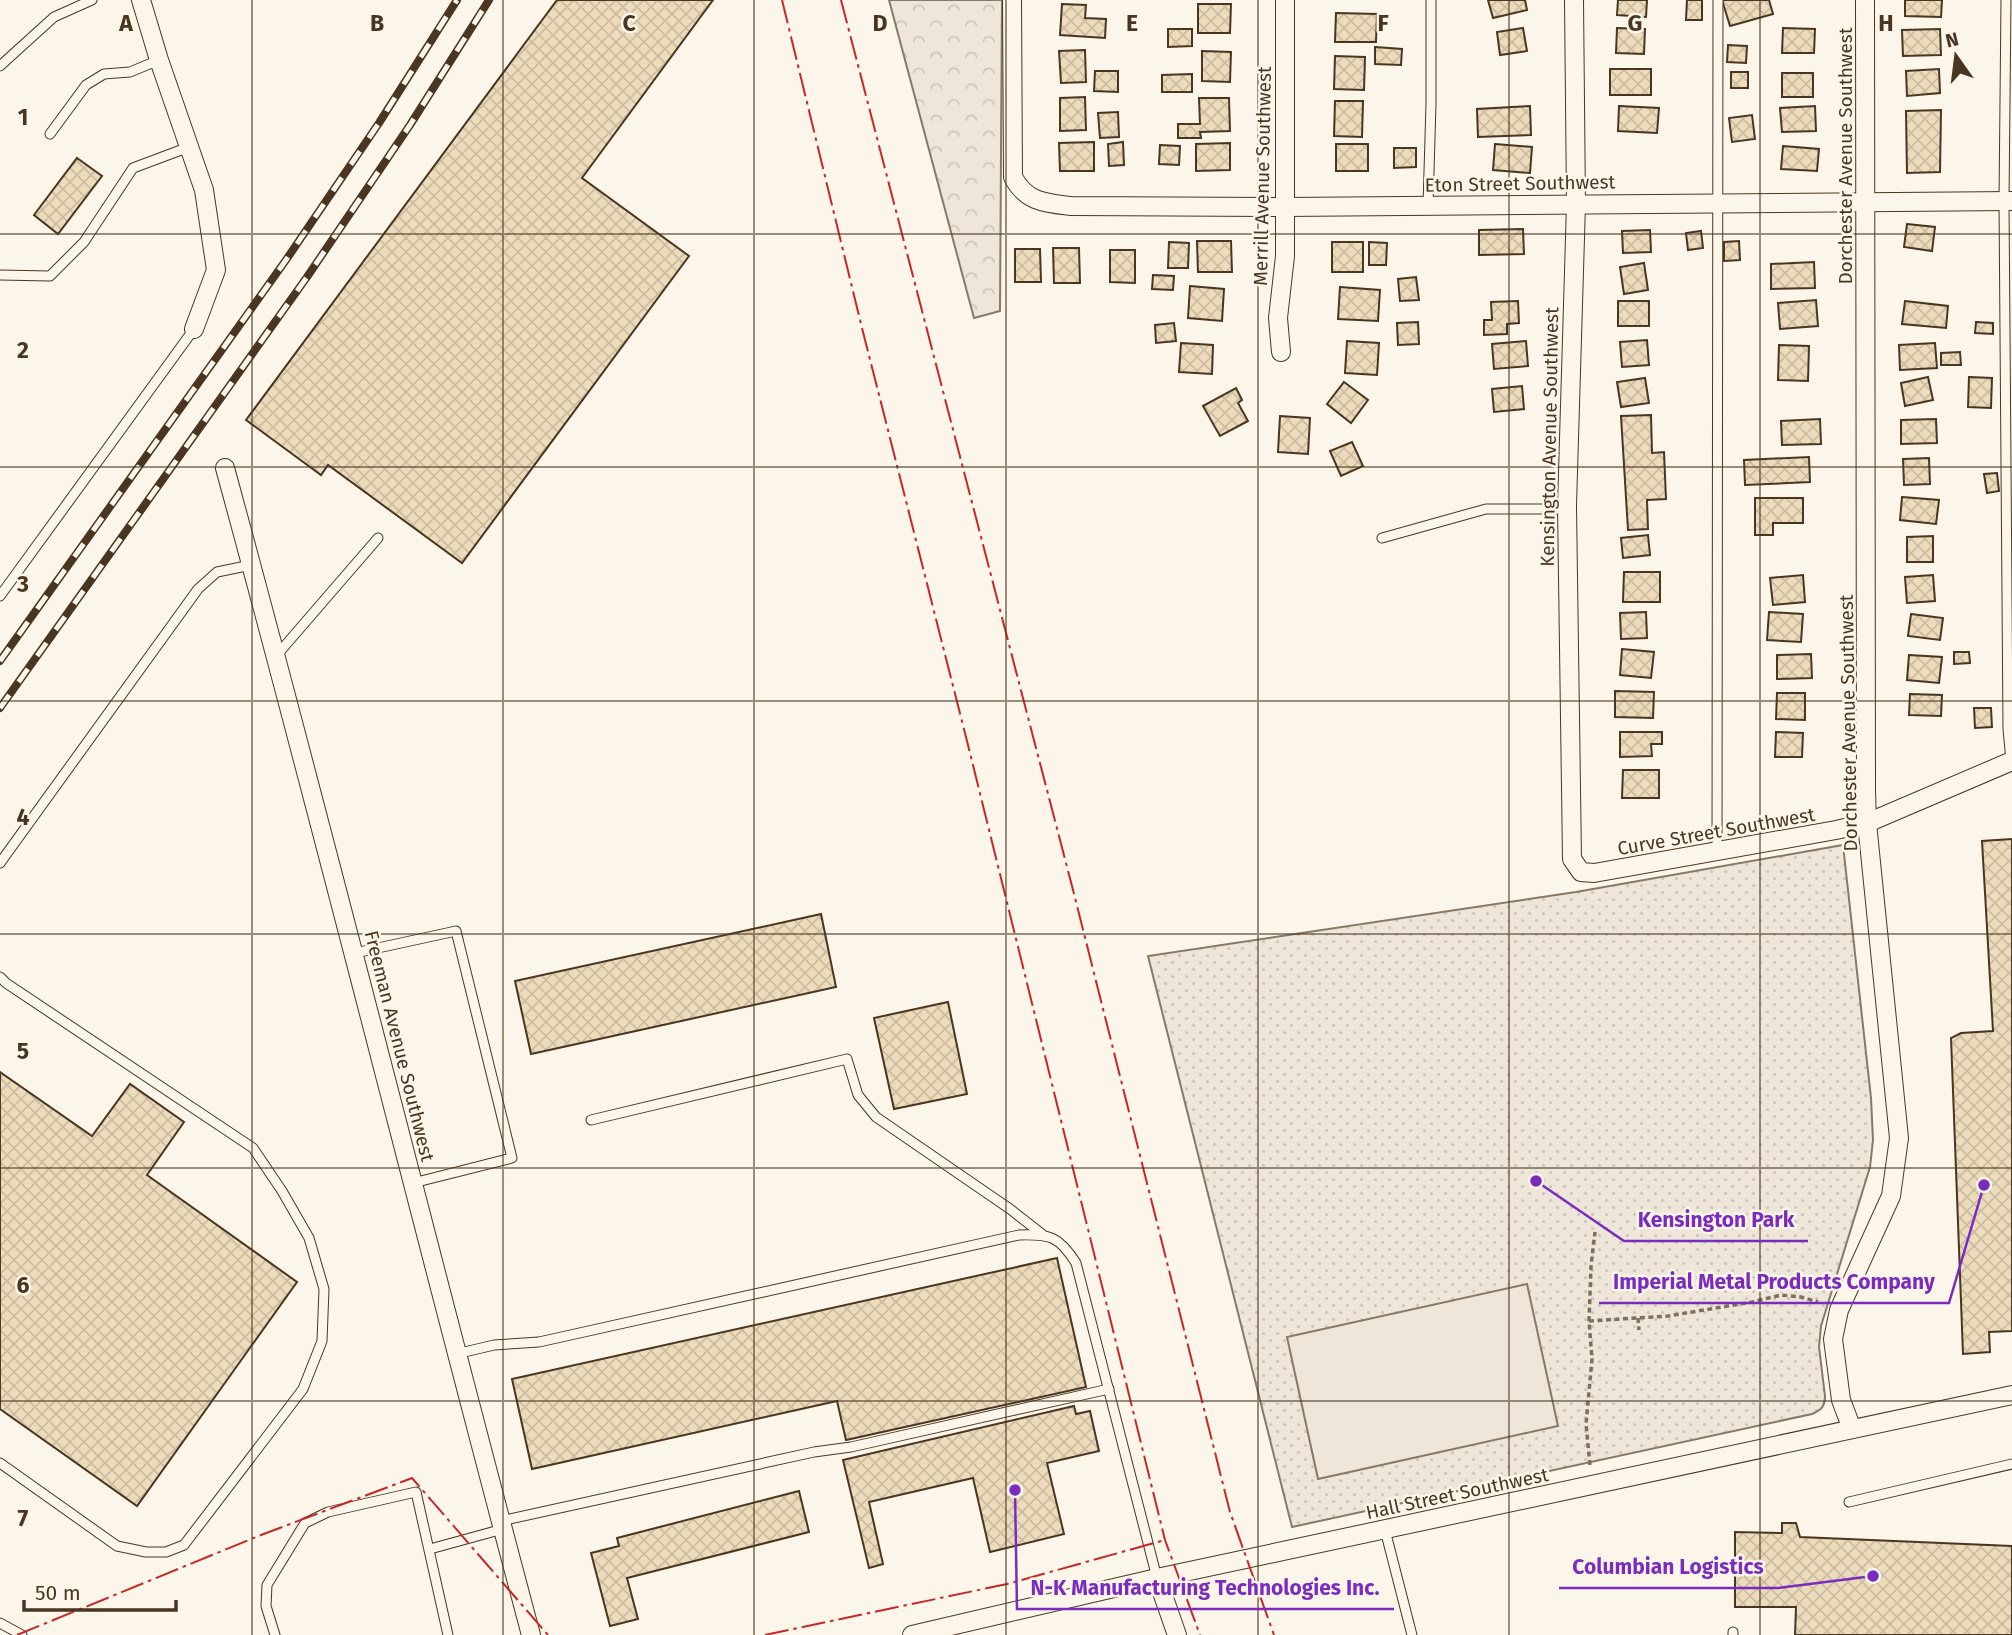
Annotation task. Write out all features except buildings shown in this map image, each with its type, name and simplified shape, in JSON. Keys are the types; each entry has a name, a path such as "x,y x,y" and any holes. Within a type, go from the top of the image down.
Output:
{"street":[{"path":"141,0 204,190 216,270 194,329"},
{"name":"Eton Street Southwest","path":"1012,0 1013,177 1018,187 1029,197 1049,204 1285,207 2008,201"},
{"name":"Merrill Avenue Southwest","path":"1281,352 1278,318 1285,256 1285,0"},
{"name":"Kensington Avenue Southwest","path":"1574,0 1576,204 1567,509 1571,834 1572,859 1581,872"},
{"name":"Dorchester Avenue Southwest","path":"1852,1429 1842,1400 1833,1339 1839,1310 1891,1196 1899,1138 1867,823 1865,0"},
{"name":"Freeman Avenue Southwest","path":"225,468 355,953 456,1354 531,1635"},
{"name":"Curve Street Southwest","path":"1581,872 1594,873 1717,852 1867,823 2011,761"},
{"name":"Hall Street Southwest","path":"912,1635 1157,1578 2012,1395"},
{"path":"1157,1578 1177,1635"}],"lane":[{"path":"0,66 54,17 92,0"},
{"path":"1428,205 1431,0"},
{"path":"1717,852 1718,0"},
{"path":"2006,0 2007,715 2011,761"},
{"path":"50,134 86,85 104,74 130,72 159,60"},
{"path":"0,275 50,276 83,242 133,168 189,147"},
{"path":"0,596 194,329"},
{"path":"1382,538 1486,509 1567,509"},
{"path":"276,656 378,538"},
{"path":"0,863 198,589 217,572 251,565"},
{"path":"355,953 456,931 512,1158 413,1182"},
{"path":"0,977 253,1148 309,1238 324,1289 322,1341 303,1389 184,1545 166,1552 146,1552 117,1546 0,1462"},
{"path":"591,1120 847,1059 858,1096 876,1117 1042,1234"},
{"path":"456,1354 494,1345 539,1342 1019,1235 1042,1234 1055,1238 1066,1246 1076,1263 1157,1578"},
{"path":"430,1549 502,1525 814,1452 851,1447 1109,1390"},
{"path":"1849,1502 2012,1464"},
{"path":"275,1635 266,1606 267,1585 305,1523 328,1512 416,1492 448,1635"},
{"path":"1385,1530 1412,1635"},
{"path":"0,1623 22,1635"}],"path":[{"path":"1591,1471 1586,1424 1592,1359 1589,1321 1595,1232"},
{"path":"1589,1321 1668,1316 1781,1295 1818,1301"},
{"path":"1639,1318 1639,1330"}],"green space":[{"path":"889,0 1002,0 1000,311 974,318"},
{"path":"1843,845 1871,1098 1873,1140 1870,1167 1821,1326 1819,1347 1825,1396 1822,1408 1812,1414 1292,1527 1148,956 1576,892"},
{"path":"1527,1284 1558,1426 1318,1479 1287,1337"}],"railway":[{"path":"0,661 286,260 379,123 457,0"},
{"path":"0,708 307,277 410,125 489,0"}],"power":[{"path":"782,0 1165,1540 1200,1635"},
{"path":"841,0 1072,886 1230,1512 1274,1635"},
{"path":"17,1635 261,1535 412,1478 548,1635"},
{"path":"765,1635 1007,1584 1165,1540"}],"place":[{"name":"Kensington Park","path":"1536,1181"},
{"name":"Imperial Metal Products Company","path":"1984,1185"},
{"name":"N-K Manufacturing Technologies Inc.","path":"1015,1490"},
{"name":"Columbian Logistics","path":"1873,1576"}]}
